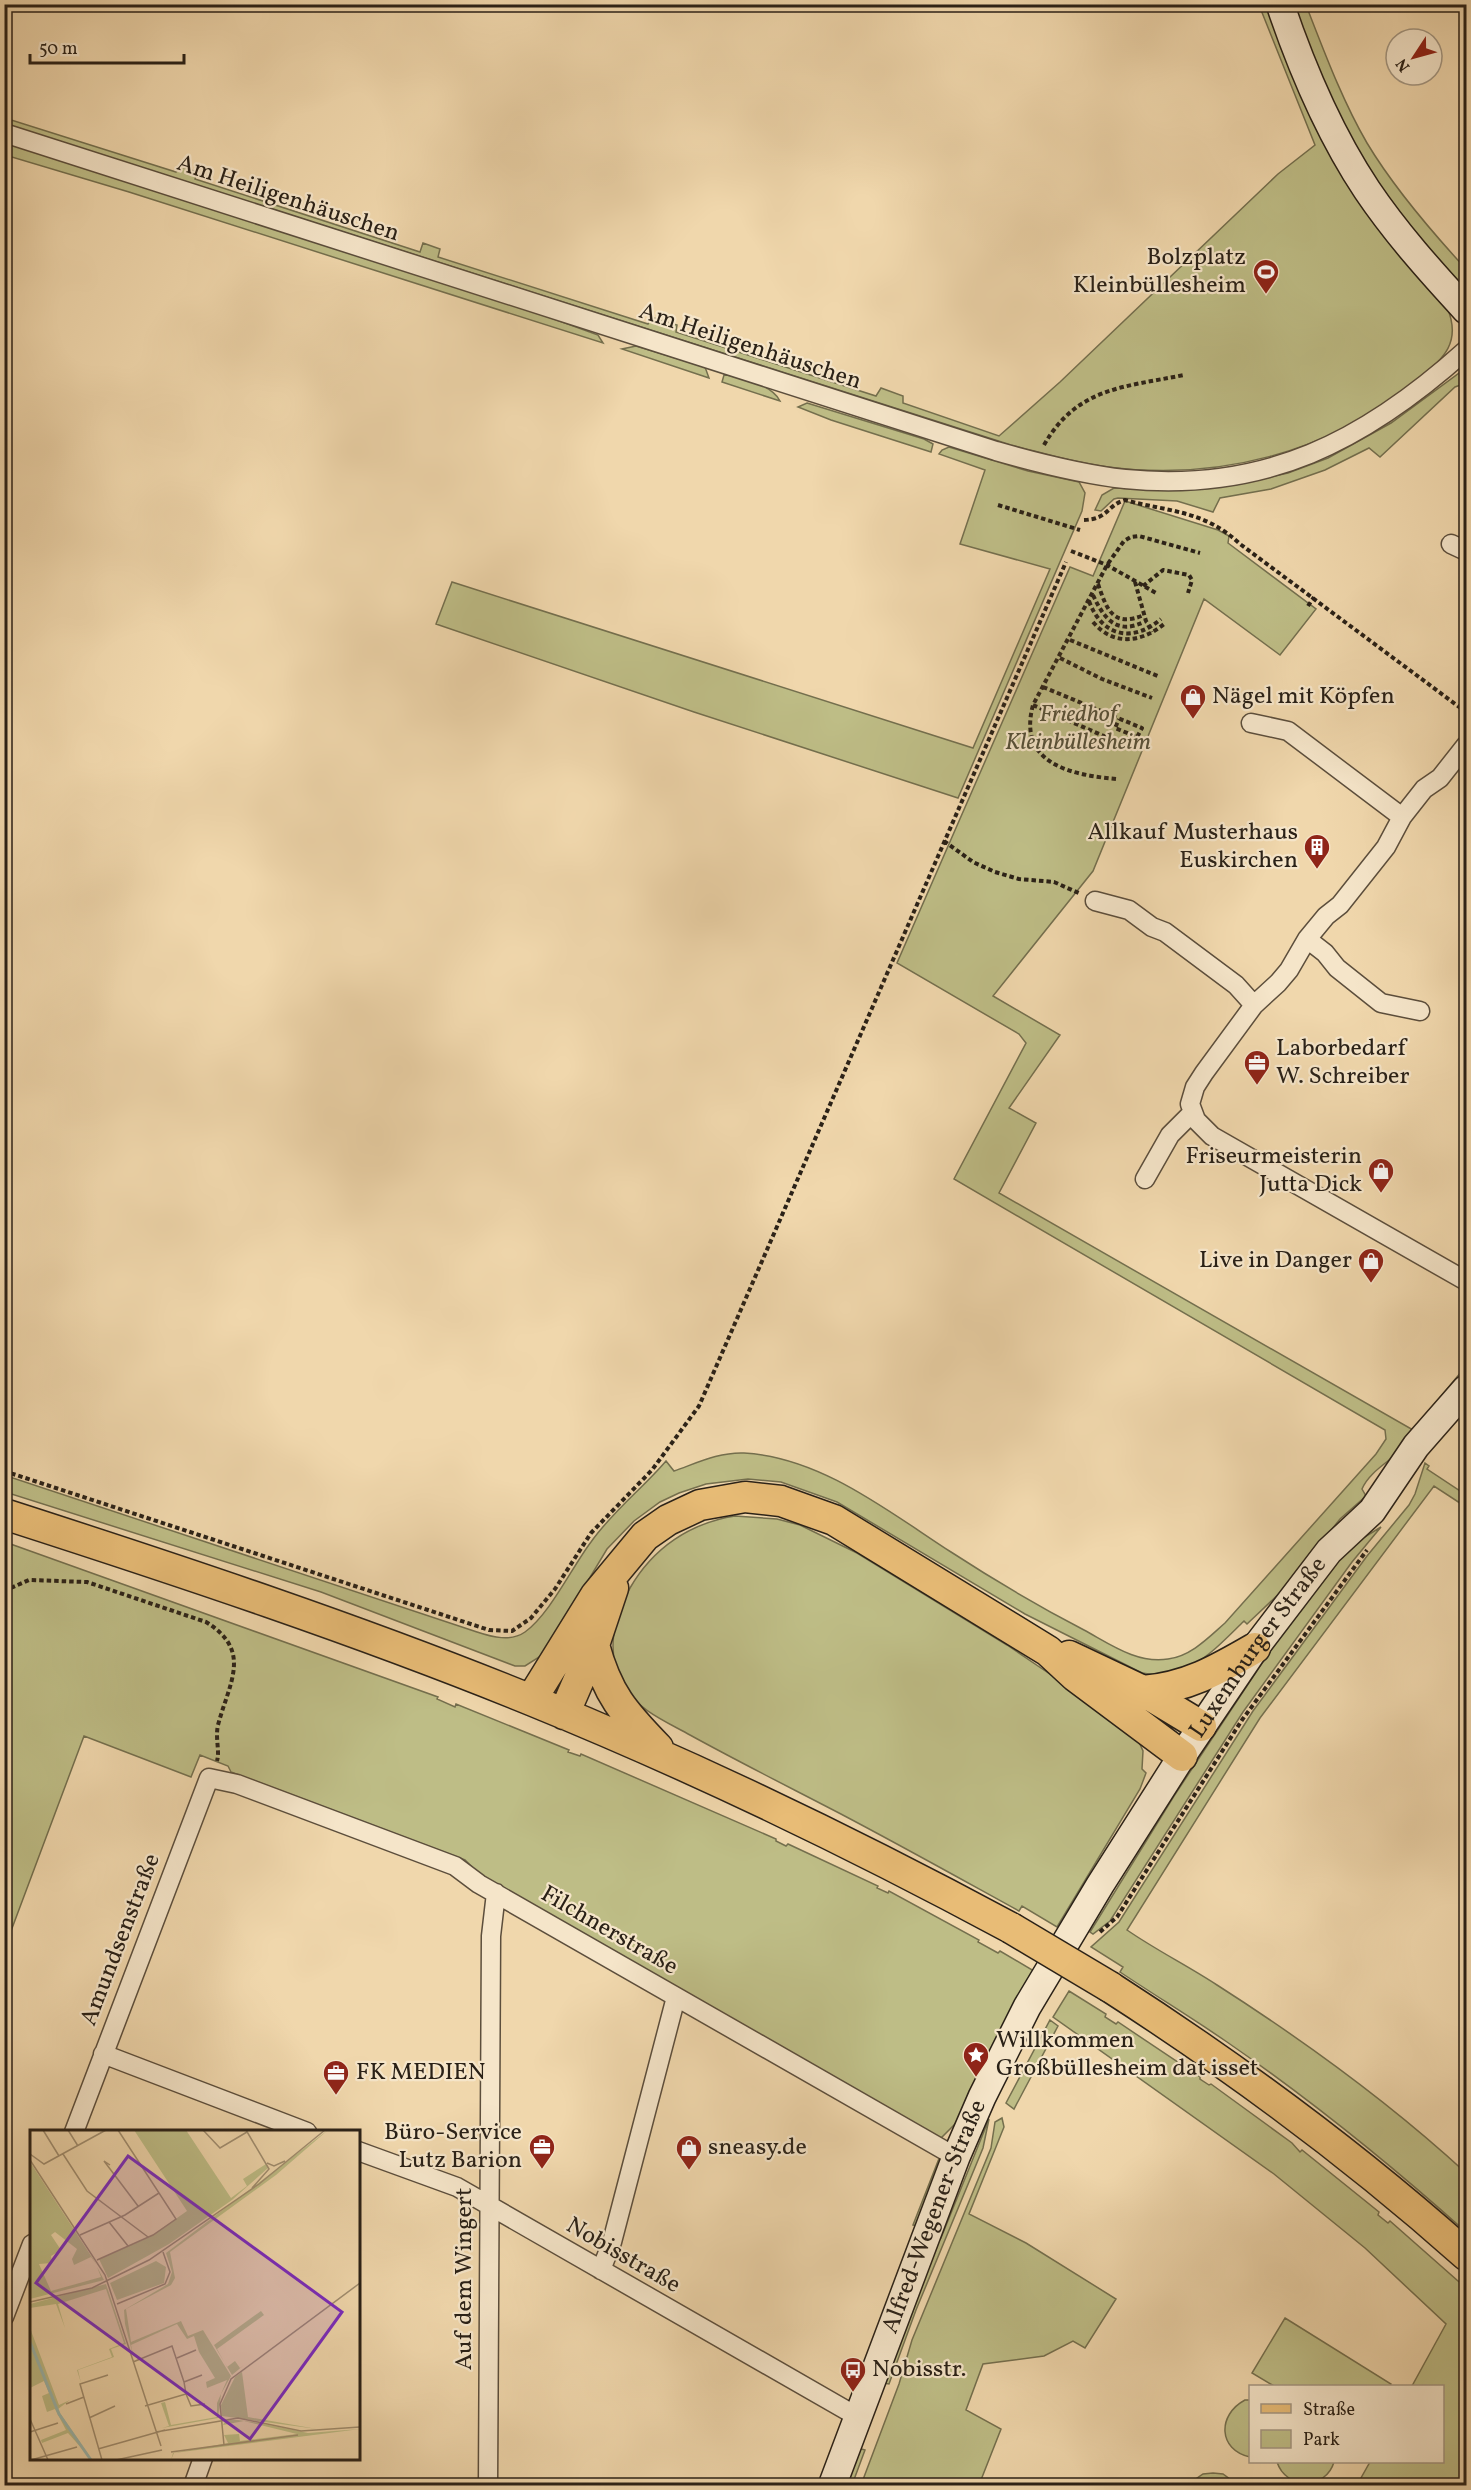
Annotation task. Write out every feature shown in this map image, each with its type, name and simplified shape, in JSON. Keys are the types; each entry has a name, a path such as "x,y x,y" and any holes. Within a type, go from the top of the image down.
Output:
{"main road":[{"path":"531,1700 596,1595 645,1536 684,1512 707,1503 745,1497 780,1501 834,1520 861,1535 1048,1651 1075,1676 1182,1755"},
{"path":"4,1514 243,1592 531,1700 669,1759 826,1831 1011,1928 1110,1987 1194,2042 1281,2103 1388,2187 1467,2255"},
{"path":"564,1714 594,1645 611,1597 616,1572"},
{"path":"594,1645 603,1676 613,1696 631,1719 669,1759"},
{"path":"1143,1691 1170,1688 1195,1681 1255,1648"},
{"path":"1048,1651 1076,1658 1143,1691 1201,1726"}],"street":[{"path":"1280,4 1310,83 1354,169 1397,231 1467,310"},
{"name":"Am Heiligenhäuschen","path":"4,133 914,425 1037,463 1100,476 1168,481 1230,476 1279,465 1324,449 1376,421 1422,389 1467,350"},
{"path":"1251,723 1288,731 1402,817"},
{"path":"1467,745 1440,778 1424,789 1402,817 1386,847 1340,905 1326,916 1307,939 1289,970 1254,1005 1195,1087 1190,1104 1192,1113 1212,1136 1467,1281"},
{"path":"1095,901 1129,910 1152,927 1165,932 1236,986 1254,1005"},
{"path":"1307,939 1325,953 1336,968 1381,1003 1420,1011"},
{"path":"1145,1179 1170,1135 1192,1113"},
{"name":"Luxemburger Straße","path":"1075,1927 1182,1755 1255,1648 1329,1551 1372,1511 1416,1446 1467,1389"},
{"name":"Filchnerstraße","path":"216,1780 237,1784 454,1866 496,1893 956,2157"},
{"name":"Amundsenstraße","path":"75,2130 103,2054 216,1780"},
{"name":"Auf dem Wingert","path":"488,2486 491,1935 496,1893"},
{"name":"Alfred-Wegener-Straße","path":"832,2486 956,2157 1007,2045 1075,1927"},
{"path":"601,2270 612,2242 676,1997"},
{"path":"103,2054 302,2130"},
{"name":"Nobisstraße","path":"360,2152 456,2187 858,2417"},
{"path":"4,2317 30,2249"},
{"path":"193,2486 202,2460"}],"path":[{"path":"1037,463 1051,432 1061,420 1087,399 1116,389 1185,375"},
{"path":"1084,520 1097,519 1116,503 1125,500 1207,520 1222,528 1467,712"},
{"path":"998,505 1080,530"},
{"path":"1116,779 1068,771 1047,759 1032,738 1030,722 1033,705 1070,640 1107,565 1124,541 1139,536 1200,553"},
{"path":"1071,550 1107,565 1156,593"},
{"path":"4,1471 480,1627 506,1632 525,1624 555,1589 591,1533 652,1470 699,1406 1066,562"},
{"path":"1143,586 1163,570 1183,573 1189,575 1192,580 1188,593"},
{"path":"1135,581 1144,615 1152,633"},
{"path":"1098,584 1108,611 1116,617 1134,619 1144,615"},
{"path":"1093,595 1104,616 1117,624 1132,627 1146,621"},
{"path":"1308,606 1314,597"},
{"path":"1089,601 1101,622 1119,633 1133,633 1161,619"},
{"path":"1101,622 1095,626 1112,637 1124,640 1136,639 1152,633 1164,624"},
{"path":"1070,640 1160,677"},
{"path":"1060,658 1102,679 1152,698"},
{"path":"1043,687 1142,728 1137,737 1115,728 1119,719"},
{"path":"1033,705 1131,748"},
{"path":"944,841 974,862 994,872 1007,877 1054,882 1095,901"},
{"path":"4,1591 29,1580 87,1582 206,1622 220,1631 229,1642 234,1655 235,1672 215,1740 218,1759 216,1780"}],"green space":[{"path":"1259,5 1269,5 1447,307 1451,320 1451,342 1441,359 1415,382 1382,407 1346,427 1309,444 1270,456 1230,465 1190,470 1108,467 1011,445 5,124 5,118 176,172 179,166 197,172 195,179 420,252 423,243 440,249 438,257 648,324 651,317 677,325 676,332 876,396 881,388 903,396 903,403 999,436 1060,382 1278,174 1315,145"},
{"path":"1290,5 1306,5 1341,93 1358,127 1389,176 1414,209 1466,269 1466,292 1459,287 1387,198 1342,126"},
{"path":"5,142 543,315 598,335 603,343 129,192 5,155"},
{"path":"636,346 705,367 709,378 622,349"},
{"path":"1466,368 1466,383 1455,387 1380,457 1369,448 1325,470 1271,489 1220,498 1213,512 1177,501 1118,498 1101,511 1095,510 1102,495 1114,488 1186,490 1235,485 1288,473 1328,458 1391,423"},
{"path":"724,375 755,382 771,391 780,401 722,382"},
{"path":"807,403 924,439 933,444 931,452 798,407"},
{"path":"949,447 1028,471 1079,482 1085,493 1082,511 958,798 694,712 436,624 452,582 973,748 1050,569 960,544 985,470 939,454"},
{"name":"Friedhof Kleinbüllesheim","path":"1125,501 1218,530 1229,536 1228,543 1316,609 1280,655 1204,599 1093,871 993,996 1060,1035 1009,1108 1036,1123 999,1193 1413,1430 1466,1366 1466,1373 1418,1431 1402,1449 1369,1477 1362,1489 1366,1496 1340,1519 1284,1589 1247,1624 1244,1621 1210,1653 1186,1668 1158,1674 1142,1673 1025,1614 837,1502 781,1482 748,1479 706,1484 679,1493 660,1502 634,1521 607,1549 544,1654 525,1666 515,1666 321,1592 5,1492 4,1475 477,1632 508,1638 525,1632 543,1614 599,1531 666,1461 674,1471 717,1456 744,1453 772,1457 800,1465 853,1489 1016,1592 1124,1652 1145,1659 1168,1659 1192,1650 1212,1635 1376,1454 1386,1439 1385,1430 954,1179 1026,1043 1019,1034 897,963 1070,567 1093,576"},
{"path":"1425,1463 1429,1466 1427,1469 1466,1495 1466,1507 1434,1486 1260,1718 1127,1930 1282,2028 1346,2074 1437,2147 1466,2173 1466,2232 1379,2157 1319,2110 1227,2042 1120,1972 1123,1967 1091,1947 1119,1922 1253,1711 1367,1556 1409,1505"},
{"path":"735,1516 777,1519 800,1525 857,1553 1007,1645 1075,1691 1139,1742 1143,1751 1142,1769 1146,1773 1140,1789 1057,1927 1022,1906 1019,1911 862,1825 745,1765 654,1715 630,1695 618,1675 613,1650 619,1611 630,1588 661,1549 674,1540 703,1525"},
{"path":"1381,1527 1352,1562 1243,1712 1110,1921 1093,1934 1090,1932 1174,1796 1280,1636 1331,1567 1358,1541"},
{"path":"5,1542 438,1697 437,1699 455,1707 456,1704 569,1750 568,1752 580,1756 581,1754 776,1839 786,1846 788,1844 878,1886 877,1888 888,1893 889,1891 1034,1971 957,2122 940,2139 480,1875 465,1860 231,1772 228,1766 200,1755 191,1777 84,1736 5,1947"},
{"path":"1069,1991 1106,2014 1105,2017 1116,2024 1118,2022 1209,2085 1211,2084 1292,2143 1300,2152 1302,2150 1379,2212 1378,2215 1388,2223 1390,2221 1466,2288 1466,2485 1357,2485 1369,2463 1444,2463 1444,2385 1413,2385 1446,2324 1365,2248 1274,2174 1053,2017"},
{"path":"1050,2020 1058,2026 1014,2109 1006,2103"},
{"path":"1002,2118 1004,2127 969,2214 1026,2243 1116,2299 1085,2348 1073,2341 1044,2356 983,2364 966,2410 1001,2429 979,2485 861,2485 899,2384 912,2340 991,2148 995,2122"},
{"path":"989,2119 983,2148 916,2310 889,2384 882,2383 935,2246 941,2238"},
{"path":"940,2156 941,2162 917,2226 913,2225"},
{"path":"1285,2318 1391,2384 1272,2385 1252,2373"},
{"path":"1249,2400 1249,2457 1239,2453 1227,2440 1226,2423 1229,2414 1236,2406"},
{"path":"858,2448 865,2450 852,2485 844,2486"},
{"path":"1278,2463 1334,2463 1330,2471 1315,2482 1297,2482 1282,2471"},
{"path":"1203,2474 1223,2474 1238,2485 1187,2485"}],"place":[{"name":"Bolzplatz Kleinbüllesheim","path":"1266,295"},
{"name":"Nägel mit Köpfen","path":"1193,720"},
{"name":"Allkauf Musterhaus Euskirchen","path":"1317,870"},
{"name":"Laborbedarf W. Schreiber","path":"1257,1086"},
{"name":"Friseurmeisterin Jutta Dick","path":"1381,1194"},
{"name":"Live in Danger","path":"1371,1284"},
{"name":"Willkommen Großbüllesheim dat isset","path":"976,2078"},
{"name":"FK MEDIEN","path":"336,2096"},
{"name":"Büro-Service Lutz Barion","path":"542,2170"},
{"name":"sneasy.de","path":"689,2171"},
{"name":"Nobisstr.","path":"853,2393"}]}
